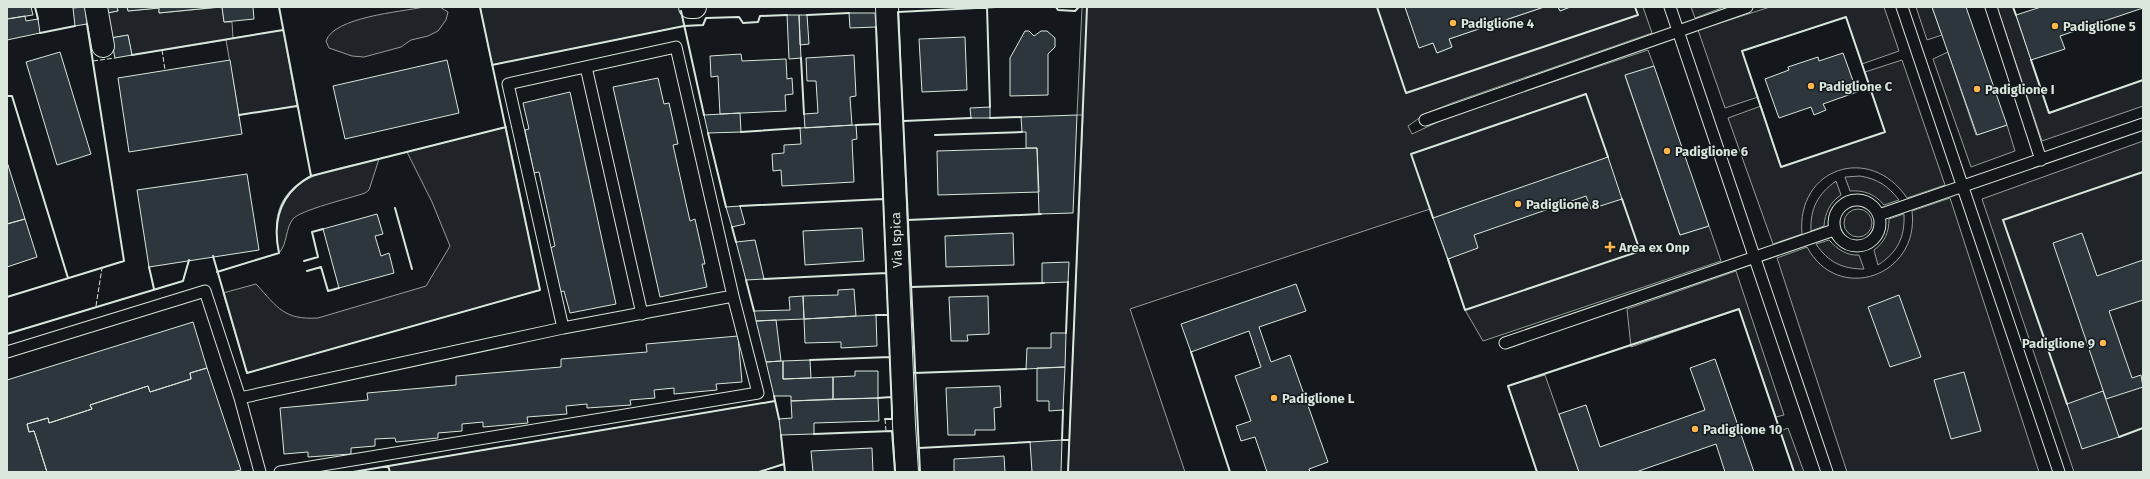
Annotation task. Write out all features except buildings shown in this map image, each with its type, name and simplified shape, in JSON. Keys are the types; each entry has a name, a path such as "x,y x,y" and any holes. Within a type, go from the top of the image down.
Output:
{"street":[{"path":"96,7 103,46"},
{"path":"690,7 695,7"},
{"name":"Via Ispica","path":"887,7 903,418 907,472"}],"lane":[{"path":"1670,7 1827,472"},
{"path":"1425,120 1747,7"},
{"path":"1902,7 2059,472"},
{"path":"1990,7 2041,160"},
{"path":"280,472 758,393 732,296 676,47 508,84 563,328"},
{"path":"586,67 642,314"},
{"path":"1879,215 2143,124"},
{"path":"1853,200 1866,201 1876,209 1879,215 1880,222 1877,235 1867,244 1861,246 1847,244 1842,241 1834,230 1833,223 1837,210 1841,205 1853,200"},
{"path":"1505,343 1834,230"},
{"path":"7,352 205,290 240,398 260,472"},
{"path":"240,398 563,328 732,296"}],"shaded area":[{"path":"117,7 127,7 128,11 159,8 159,13 222,7 224,22 232,22 233,38 283,30 297,106 239,115 226,40 132,55 128,35 111,38 107,13 118,11"},
{"path":"424,7 440,7 448,12 446,20 438,31 428,36 411,40 401,47 364,57 352,56 329,48 326,41 332,33 341,26 354,21"},
{"path":"480,7 680,7 684,26 492,65"},
{"path":"1082,7 1405,7 1419,47 1433,43 1437,53 1452,47 1449,39 1544,7 1558,7 1560,11 1570,7 1643,7 1652,33 1452,103 1425,114 1408,126 1412,134 1453,115 1648,50 1654,66 1625,76 1680,235 1709,226 1721,261 1483,341 1465,310 1430,209 1130,309 1185,472 1068,472 1083,115 1077,115"},
{"path":"1691,7 1724,7 1695,18"},
{"path":"1770,7 1884,7 1899,51 1862,64 1846,17 1742,51 1758,97 1725,108 1698,30"},
{"path":"1916,7 1932,7 1942,35 1927,40"},
{"path":"1997,7 2013,7 2049,113 2143,80 2143,106 2042,141"},
{"path":"1948,52 1976,135 2007,125 2015,151 1971,167 1933,59"},
{"path":"1902,60 1945,185 1907,198 1892,181 1874,171 1856,168 1838,171 1823,179 1811,193 1803,211 1802,234 1773,244 1728,118 1761,106 1781,167 1885,132 1865,72"},
{"path":"506,127 540,290 247,373 223,293 256,284 282,311 297,317 318,318 426,286 450,246 432,202 407,152"},
{"path":"2143,141 2143,472 2074,472 1982,199"},
{"path":"379,159 369,190 365,193 315,208 293,219 290,223 284,245 279,253 276,227 280,207 289,193 302,182 319,174"},
{"path":"1860,176 1872,179 1882,184 1899,200 1884,205 1873,195 1860,191 1850,191 1845,177"},
{"path":"1836,181 1841,195 1829,208 1824,226 1811,231 1812,215 1816,202 1824,191"},
{"path":"1950,198 2039,472 1847,472 1777,258 1807,247 1821,265 1838,275 1856,278 1874,275 1890,266 1903,252 1911,234 1912,211"},
{"path":"1858,209 1868,213 1872,223 1868,233 1858,237 1848,233 1844,223 1848,213"},
{"path":"1904,214 1903,230 1899,243 1891,255 1878,265 1874,250 1881,244 1886,236 1889,219"},
{"path":"1829,240 1842,251 1859,255 1864,269 1842,266 1825,256 1816,244"},
{"path":"1736,271 1784,415 1776,417 1739,309 1631,347 1627,309"},
{"path":"1545,375 1579,472 1537,472 1508,386"},
{"path":"775,401 779,419 784,464 759,472 390,472 388,466"},
{"path":"1788,428 1804,472 1794,472 1780,431"}],"fence":[{"path":"162,50 165,70"},
{"path":"93,61 115,58"},
{"path":"96,306 102,268"},
{"path":"885,419 886,431"}],"wall":[{"path":"35,7 38,19"},
{"path":"279,7 311,176"},
{"path":"213,256 247,373 540,290 480,7"},
{"path":"987,7 990,107"},
{"path":"920,472 898,12 996,7"},
{"path":"1056,7 1058,10 1075,11 1079,7"},
{"path":"1068,472 1087,7"},
{"path":"1377,7 1406,93 1638,15 1635,7"},
{"path":"2013,7 2016,15"},
{"path":"681,11 704,115"},
{"path":"807,15 849,13"},
{"path":"492,65 684,26 703,25 706,18 739,17 743,23 758,22 760,16 787,15"},
{"path":"1846,17 1885,132 1781,167 1742,51 1846,17"},
{"path":"7,297 124,261 87,24"},
{"path":"40,33 75,26"},
{"path":"876,27 892,412 892,419 885,419"},
{"path":"132,55 283,30"},
{"path":"801,58 804,114"},
{"path":"2031,60 2049,113 2143,80"},
{"path":"1433,218 1411,154 1586,94 1608,157"},
{"path":"7,96 12,96 68,278"},
{"path":"239,115 297,106"},
{"path":"990,118 1021,117"},
{"path":"904,121 971,118"},
{"path":"856,125 880,124"},
{"path":"217,272 279,253 277,229 281,208 285,199 292,191 300,183 311,176 506,127"},
{"path":"741,132 800,128"},
{"path":"935,135 1022,132"},
{"path":"708,133 726,207"},
{"path":"2067,404 2003,220 2143,172"},
{"path":"740,206 883,199"},
{"path":"1448,259 1465,310 1640,251 1622,199"},
{"path":"395,208 412,269"},
{"path":"908,220 1041,214"},
{"path":"732,227 736,242"},
{"path":"304,261 318,257 312,232 323,229"},
{"path":"7,334 183,281 189,260"},
{"path":"149,267 154,289"},
{"path":"307,271 321,267 328,291 339,288"},
{"path":"764,279 886,273"},
{"path":"746,280 754,311"},
{"path":"1066,333 1068,282"},
{"path":"911,287 1044,283"},
{"path":"1537,472 1508,386 1739,309 1794,472"},
{"path":"876,315 888,315"},
{"path":"1191,352 1230,472"},
{"path":"810,360 890,357"},
{"path":"914,373 1026,369"},
{"path":"774,396 779,419"},
{"path":"878,398 891,397"},
{"path":"353,472 775,401"},
{"path":"1063,410 1062,440 1069,440"},
{"path":"2119,437 2143,428"},
{"path":"814,434 892,431 895,472"},
{"path":"781,435 785,472"},
{"path":"919,448 1030,442"},
{"path":"759,472 784,464"},
{"path":"388,466 390,472"}],"place":[{"name":"Padiglione 4","path":"1453,23"},
{"name":"Padiglione 5","path":"2055,26"},
{"name":"Padiglione C","path":"1811,86"},
{"name":"Padiglione I","path":"1977,89"},
{"name":"Padiglione 6","path":"1667,151"},
{"name":"Padiglione 8","path":"1518,204"},
{"name":"Area ex Onp","path":"1610,247"},
{"name":"Padiglione 9","path":"2103,343"},
{"name":"Padiglione L","path":"1274,398"},
{"name":"Padiglione 10","path":"1695,429"}]}
